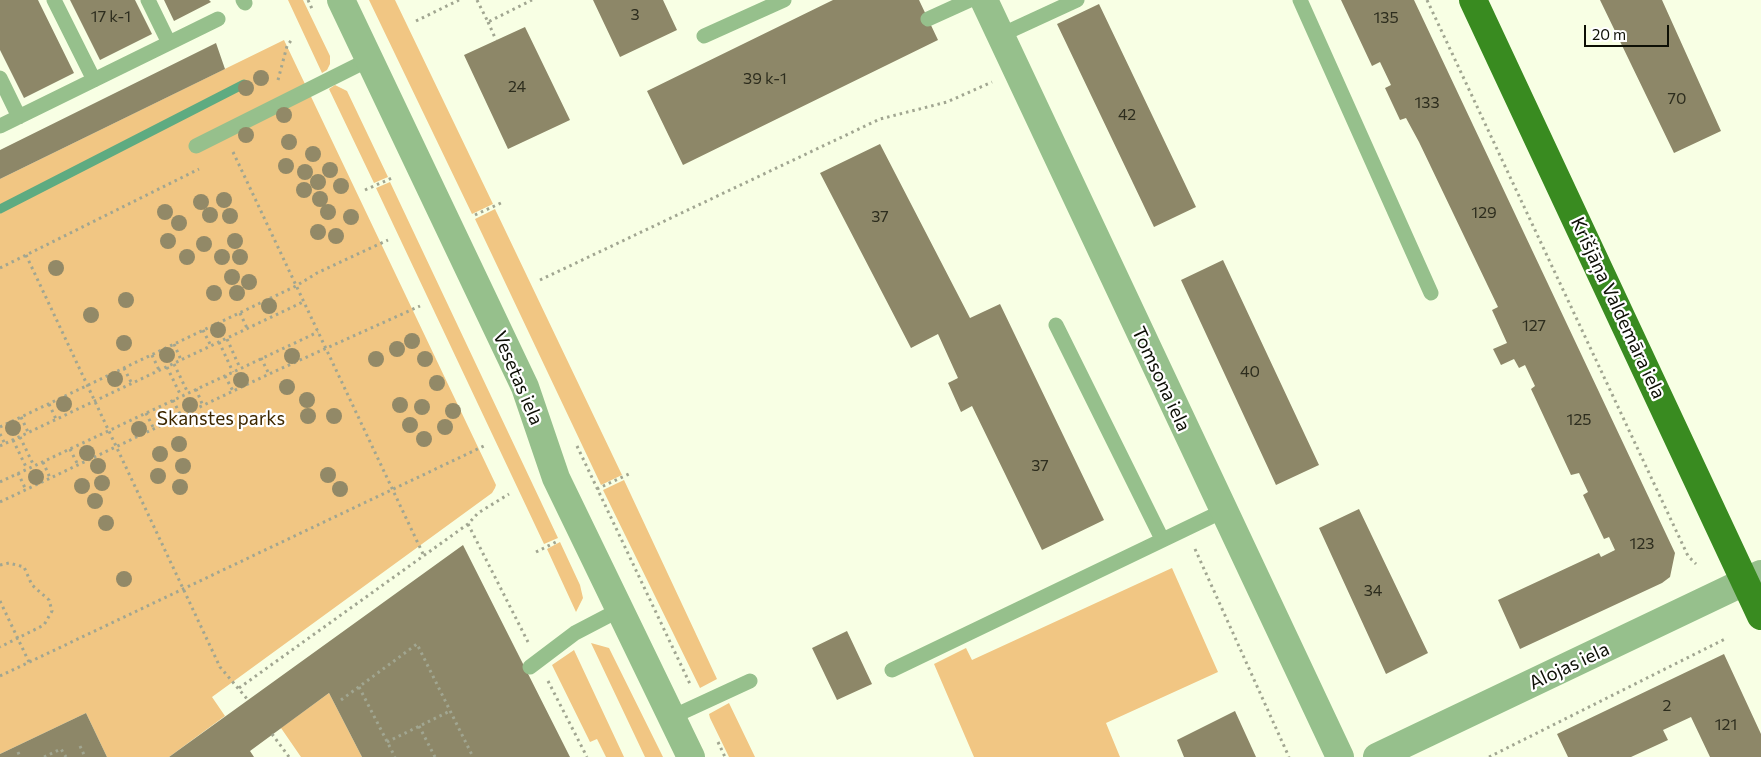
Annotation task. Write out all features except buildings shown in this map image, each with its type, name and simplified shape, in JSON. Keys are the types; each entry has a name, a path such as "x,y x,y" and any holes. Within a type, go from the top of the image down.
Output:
{"main road":[{"name":"Krišjāņa Valdemāra iela","path":"1473,0 1754,578 1761,616"}],"street":[{"name":"Vesetas iela","path":"341,0 525,387 556,478 691,757"},
{"name":"Tomsona iela","path":"984,0 1340,757"},
{"name":"Alojas iela","path":"1377,757 1754,578"}],"lane":[{"path":"54,0 94,80"},
{"path":"148,0 169,43"},
{"path":"704,36 784,0"},
{"path":"928,19 970,0"},
{"path":"1001,35 1076,0"},
{"path":"1300,0 1431,293"},
{"path":"0,126 218,19"},
{"path":"196,146 370,59"},
{"path":"0,78 19,117"},
{"path":"1056,325 1162,539"},
{"path":"892,670 1223,511"},
{"path":"530,666 575,633 620,610"},
{"path":"672,717 750,681"}],"path":[{"path":"416,21 459,0"},
{"path":"477,0 496,40"},
{"path":"488,22 532,0"},
{"path":"1427,0 1684,547 1696,564"},
{"path":"273,108 277,83 287,46 293,38"},
{"path":"540,280 880,119 946,102 1017,70"},
{"path":"226,156 242,148"},
{"path":"233,152 424,556"},
{"path":"0,268 200,169"},
{"path":"365,190 392,178"},
{"path":"470,218 503,202"},
{"path":"0,427 240,313 296,286 317,273 388,240"},
{"path":"26,255 220,668 248,700"},
{"path":"0,446 303,302"},
{"path":"0,502 269,374 420,306"},
{"path":"240,313 247,329"},
{"path":"204,330 211,346"},
{"path":"0,482 318,332"},
{"path":"227,339 240,368"},
{"path":"219,342 233,372"},
{"path":"174,344 182,360"},
{"path":"152,355 159,370"},
{"path":"261,358 269,374"},
{"path":"174,364 188,393"},
{"path":"167,367 181,396"},
{"path":"124,368 132,384"},
{"path":"225,376 232,392"},
{"path":"196,389 203,406"},
{"path":"173,400 181,416"},
{"path":"49,404 56,419"},
{"path":"146,413 154,429"},
{"path":"21,417 28,432"},
{"path":"0,434 5,444"},
{"path":"20,437 34,466"},
{"path":"13,440 28,469"},
{"path":"0,676 486,445"},
{"path":"70,449 78,465"},
{"path":"43,462 50,478"},
{"path":"18,473 26,490"},
{"path":"597,489 631,473"},
{"path":"239,688 468,524 478,513 509,494"},
{"path":"1185,528 1289,757"},
{"path":"536,552 564,538"},
{"path":"0,565 9,563 24,567 32,585 47,597 51,604 50,617 46,623 0,647"},
{"path":"0,602 29,662"},
{"path":"1489,757 1727,638"},
{"path":"341,700 417,644 473,757"},
{"path":"359,687 394,757"},
{"path":"387,742 450,711"},
{"path":"419,726 435,757"},
{"path":"272,734 289,757"},
{"path":"80,746 85,757"},
{"path":"44,757 61,749 66,757"},
{"path":"18,752 20,757"}],"green space":[{"path":"288,0 303,0 330,56 330,64 327,70 322,73"},
{"path":"369,0 395,0 493,204 472,214"},
{"name":"Skanstes parks","path":"284,40 496,485 495,488 492,493 212,697 225,716 169,757 107,757 86,713 0,754 0,179"},
{"path":"335,85 347,91 388,177 374,183 329,89"},
{"path":"390,182 558,538 544,544 376,188"},
{"path":"495,209 622,475 601,485 475,219"},
{"path":"624,480 717,679 700,688 603,490"},
{"path":"560,542 580,585 583,598 576,612 547,549"},
{"path":"1172,568 1218,672 1106,723 1120,757 974,757 934,664 966,648 972,660"},
{"path":"591,643 609,648 663,757 645,757"},
{"path":"574,650 624,757 606,757 597,739 590,742 552,665"},
{"path":"329,693 362,757 301,757 281,728"},
{"path":"729,703 755,757 729,757 710,718 709,714"}],"waterway":[{"path":"0,209 244,84"}]}
